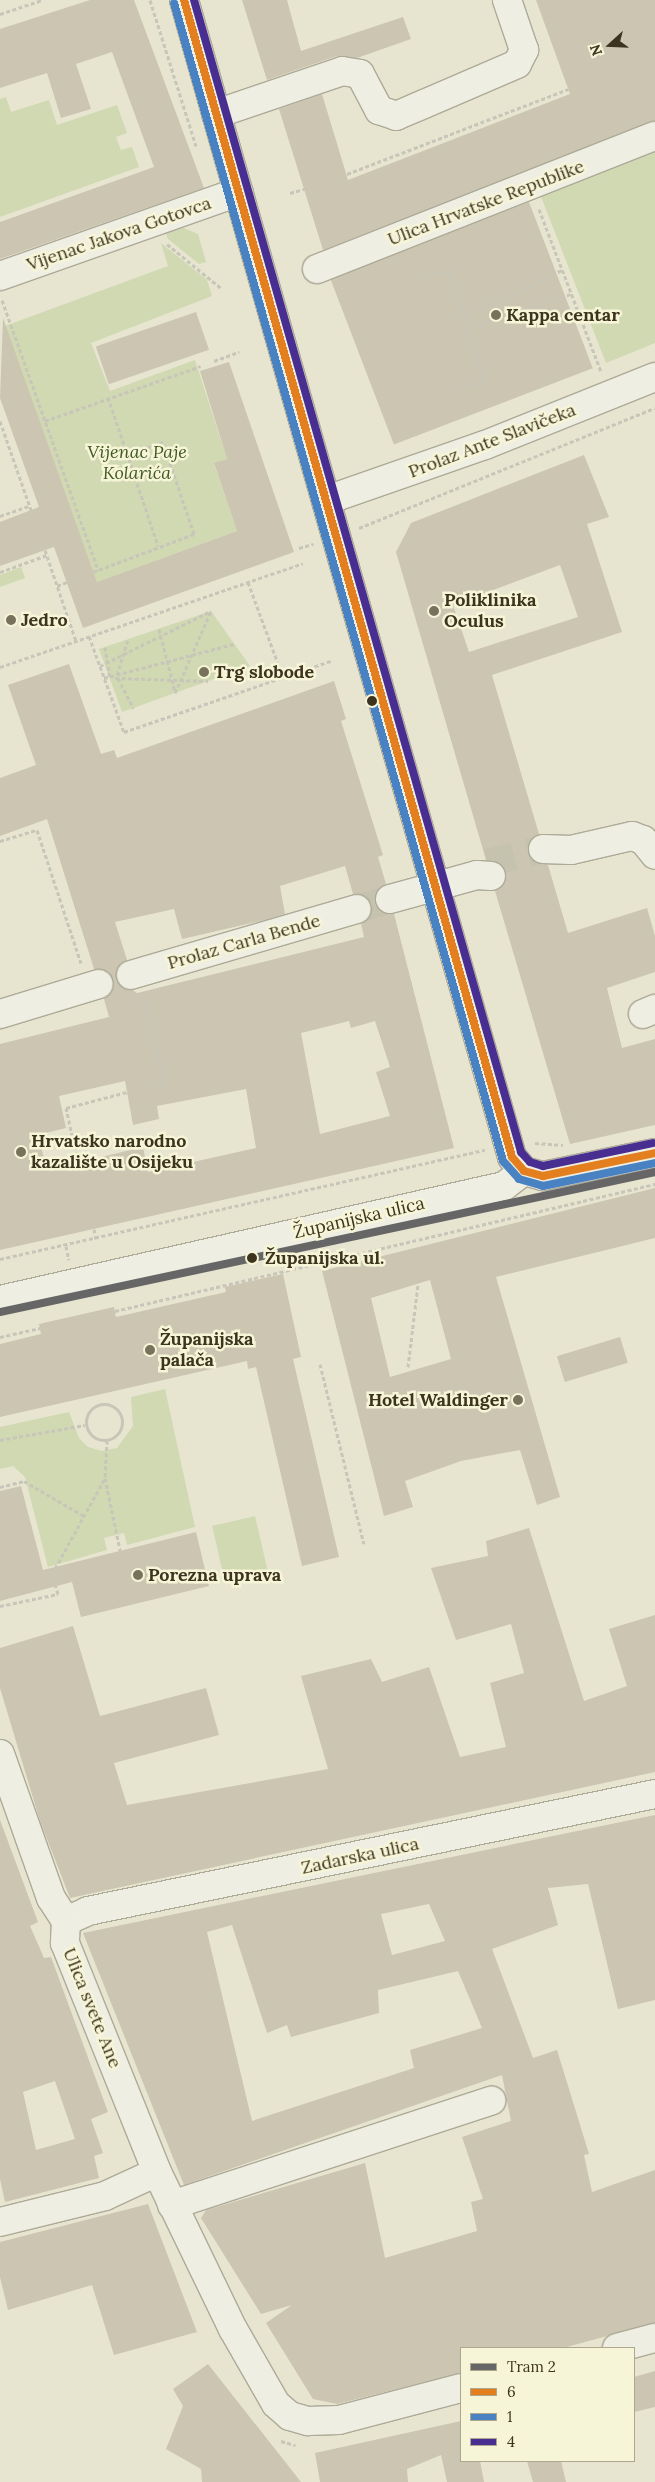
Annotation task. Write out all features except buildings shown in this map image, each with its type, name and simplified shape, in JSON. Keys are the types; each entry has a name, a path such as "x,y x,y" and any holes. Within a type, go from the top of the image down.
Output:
{"street":[{"path":"184,0 437,886 508,1146 516,1166 524,1172 544,1176 655,1153"},
{"path":"216,114 342,71 360,74 379,110 396,116 517,64 524,50 507,0"},
{"name":"Ulica Hrvatske Republike","path":"317,269 531,187 655,136"},
{"name":"Vijenac Jakova Gotovca","path":"0,276 239,192"},
{"name":"Prolaz Ante Slavičeka","path":"327,500 485,445 655,378"},
{"path":"545,856 632,836 643,840 655,855"},
{"path":"390,899 485,871"},
{"name":"Prolaz Carla Bende","path":"136,984 357,909"},
{"path":"0,1014 90,975"},
{"name":"Županijska ulica","path":"0,1300 504,1186 524,1172"},
{"path":"0,1754 51,1898 66,1921"},
{"name":"Zadarska ulica","path":"66,1921 88,1911 655,1794"},
{"name":"Ulica svete Ane","path":"66,1921 65,1943 157,2172 263,2384 290,2416 308,2421 339,2420 460,2388"},
{"path":"172,2205 492,2101"},
{"path":"0,2222 105,2196 157,2172"},
{"path":"621,2347 655,2338"}],"path":[{"path":"0,14 42,0"},
{"path":"150,0 198,152"},
{"path":"346,174 568,89"},
{"path":"531,187 603,377"},
{"path":"290,193 304,189"},
{"path":"464,317 562,270"},
{"path":"429,276 448,271 484,380 461,389"},
{"path":"0,294 96,571 194,534 164,442 127,455"},
{"path":"468,328 571,294"},
{"path":"214,361 239,352"},
{"path":"45,420 201,366"},
{"path":"108,397 158,546"},
{"path":"385,519 655,408"},
{"path":"0,421 31,510"},
{"path":"0,516 29,506"},
{"path":"45,550 76,641"},
{"path":"0,572 46,555"},
{"path":"0,667 304,563"},
{"path":"57,586 66,582"},
{"path":"248,582 283,677"},
{"path":"100,666 123,655 160,636 211,611 175,693 160,636 159,629"},
{"path":"89,636 124,732 333,660"},
{"path":"128,639 117,677 133,708"},
{"path":"104,678 117,677 234,644"},
{"path":"105,647 110,678"},
{"path":"117,677 208,681"},
{"path":"0,841 37,830 90,975"},
{"path":"136,984 165,1082 153,1085"},
{"path":"78,1162 66,1108 127,1092"},
{"path":"0,1259 508,1146 555,1141 568,1148"},
{"path":"115,1311 655,1184"},
{"path":"94,1229 96,1239"},
{"path":"410,1241 410,1246"},
{"path":"408,1367 418,1284"},
{"path":"0,1337 40,1328"},
{"path":"320,1364 364,1544"},
{"path":"101,1404 112,1406 120,1414 122,1425 117,1435 107,1440 93,1437 86,1425 91,1409 101,1404"},
{"path":"0,1440 86,1425"},
{"path":"107,1440 105,1478 120,1550"},
{"path":"0,1606 58,1594 52,1574 105,1478"},
{"path":"0,1487 24,1481 84,1516"}],"green space":[{"path":"6,97 11,112 49,100 57,125 117,105 127,133 116,137 121,150 132,147 139,167 0,217 0,99"},
{"path":"655,149 655,343 606,363 540,194"},
{"path":"179,226 198,234 206,262 199,264 168,239 165,231"},
{"name":"Vijenac Paje Kolarića","path":"161,243 207,280 212,296 91,343 110,391 195,360 227,459 214,464 237,531 97,582 5,326 168,266"},
{"path":"21,567 25,578 0,587 0,575"},
{"path":"211,611 250,666 122,712 99,649"},
{"path":"165,1389 195,1527 127,1545 124,1533 104,1538 107,1550 48,1567 25,1477 13,1466 0,1469 0,1427 69,1412 79,1438 88,1447 102,1451 117,1448 133,1426 131,1397"},
{"path":"255,1516 268,1572 225,1581 212,1526"}],"tunnel":[{"path":"487,863 543,849"},
{"path":"357,909 390,899"}],"tram line":[{"name":"2","path":"0,1312 655,1172"}],"transit line":[{"name":"6","path":"184,0 512,1157 524,1171 543,1176 655,1153"},
{"name":"4","path":"194,0 521,1152 530,1162 543,1166 653,1143"},
{"name":"1","path":"174,3 503,1161 519,1179 543,1186 655,1163"}],"place":[{"name":"Kappa centar","path":"496,315"},
{"name":"Poliklinika Oculus","path":"434,611"},
{"name":"Jedro","path":"11,620"},
{"name":"Trg slobode","path":"204,672"},
{"name":"Hrvatsko narodno kazalište u Osijeku","path":"21,1152"},
{"name":"Županijska ul.","path":"252,1258"},
{"name":"Županijska palača","path":"150,1350"},
{"name":"Hotel Waldinger","path":"518,1400"},
{"name":"Porezna uprava","path":"138,1575"}]}
